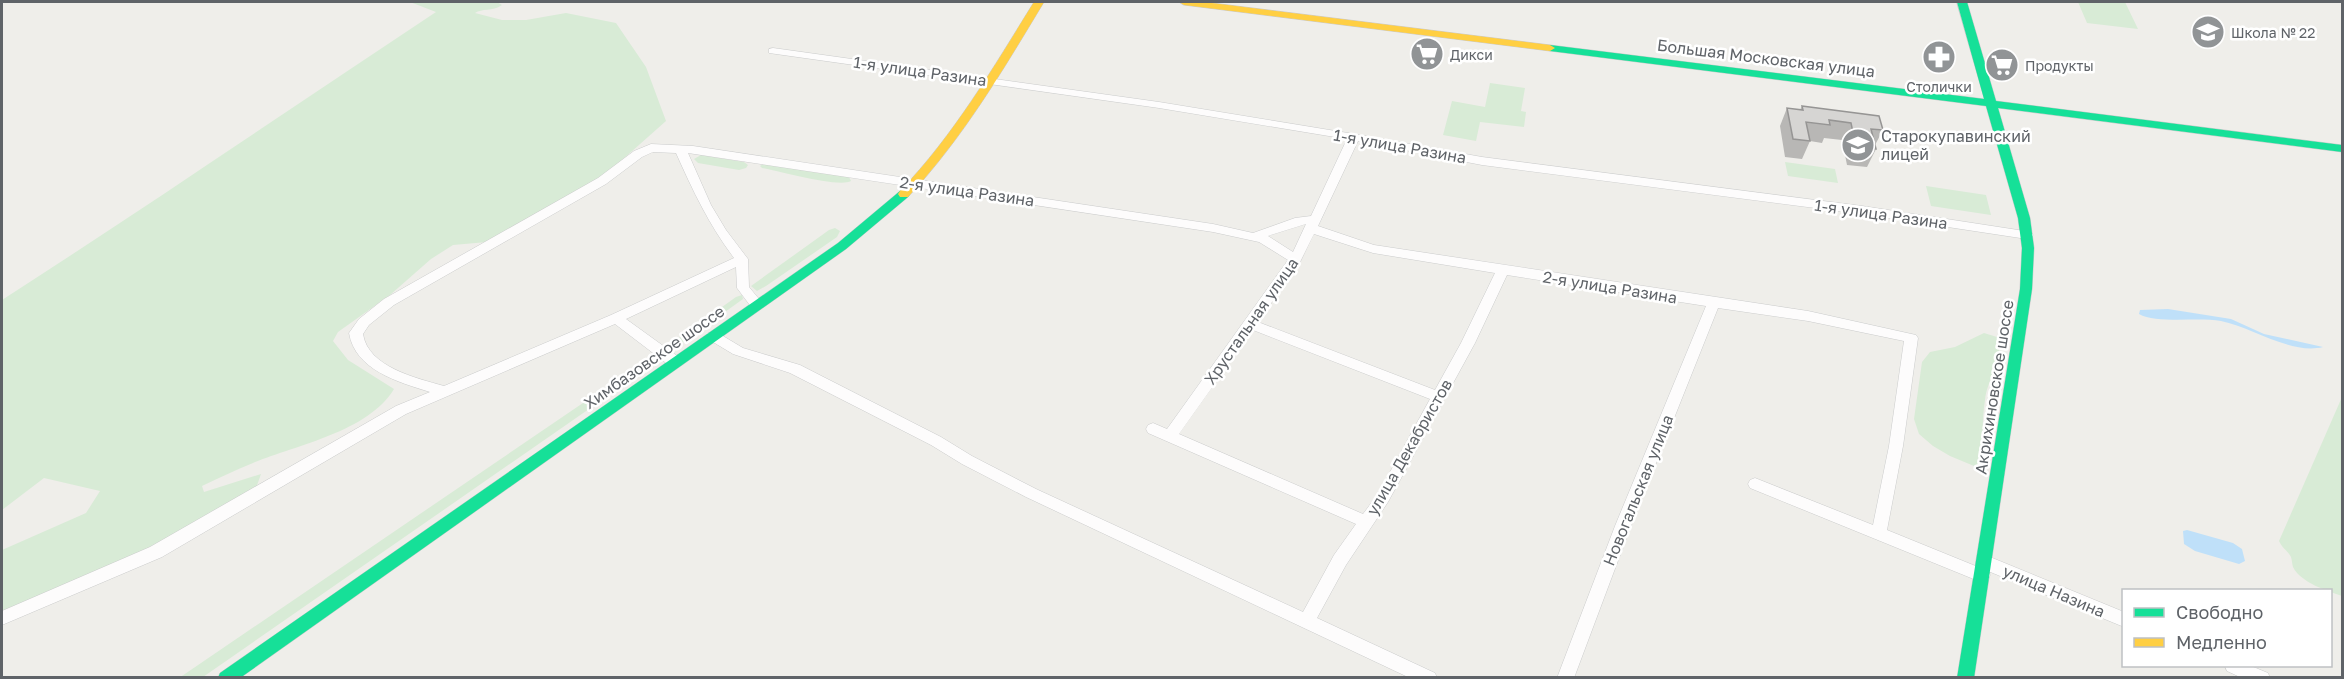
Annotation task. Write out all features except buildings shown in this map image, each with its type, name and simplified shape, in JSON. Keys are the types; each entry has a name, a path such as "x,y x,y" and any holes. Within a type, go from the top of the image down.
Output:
{"main road":[{"name":"Химбазовское шоссе","path":"226,678 867,227 915,184 944,149 1039,2"},
{"name":"Большая Московская улица","path":"1184,2 2343,148"},
{"name":"Акрихиновское шоссе","path":"1962,2 2018,192 2027,235 2028,269 1965,678"}],"street":[{"name":"1-я улица Разина","path":"773,51 989,81 1354,137 1482,161 1862,210 2027,235"},
{"name":"Хрустальная улица","path":"1170,436 1296,259 1354,137"},
{"name":"2-я улица Разина","path":"445,391 409,381 376,362 358,346 356,333 364,322 389,302 602,181 638,154 651,148 681,150 1170,220 1263,239 1296,259"},
{"path":"681,150 705,205 721,232 742,259 743,288 757,305"},
{"path":"1253,237 1299,221 1313,224"},
{"name":"2-я улица Разина","path":"1313,224 1373,249 1808,316 1911,338 1896,446 1879,532"},
{"path":"2,618 156,552 386,418 616,318 742,259"},
{"name":"улица Декабристов","path":"1307,620 1340,560 1383,498 1468,344 1503,270"},
{"name":"Новогальская улица","path":"1565,678 1623,526 1714,303"},
{"path":"616,318 675,362"},
{"path":"1251,324 1439,397"},
{"path":"712,336 738,351 795,369 936,441 1031,493 1429,678"},
{"path":"1154,429 1366,522"},
{"name":"улица Назина","path":"1755,484 1879,532 2122,619"},
{"path":"2235,667 2262,678"}],"green space":[{"path":"410,2 497,2 502,5 475,13 502,20 526,20 566,13 616,23 646,67 666,121 604,176 487,242 453,245 431,259 390,295 338,332 333,341 348,360 394,389 382,404 367,416 349,427 233,471 202,486 204,492 261,474 255,491 136,556 2,611 2,550 86,513 100,491 44,478 2,510 2,300 436,12"},
{"path":"2078,2 2125,2 2138,29 2087,23"},
{"path":"1490,83 1525,88 1521,111 1526,112 1524,127 1480,122 1476,141 1443,135 1452,101 1485,107"},
{"path":"701,155 744,162 748,165 739,170 698,163 694,159"},
{"path":"1785,162 1835,169 1838,183 1788,176"},
{"path":"763,164 842,175 849,177 851,181 844,183 808,178 762,168 760,166"},
{"path":"1926,186 1986,195 1991,215 1931,206"},
{"path":"835,228 840,231 837,237 766,286 757,291 751,286 829,230"},
{"path":"742,295 743,299 675,348 669,347 736,297"},
{"path":"1984,333 1997,337 1999,355 1985,400 1984,461 1974,466 1933,446 1919,434 1914,419 1922,362 1930,352 1955,347"},
{"path":"655,354 660,354 661,359 203,677 179,678"},
{"path":"2342,397 2342,596 2332,592 2332,589 2323,589 2302,578 2293,567 2291,557 2279,541"}],"water":[{"path":"2168,309 2231,319 2264,334 2323,347 2298,347 2285,344 2221,321 2166,320 2139,314 2140,310"},
{"path":"2187,530 2233,543 2242,549 2245,561 2239,564 2195,551 2184,544 2183,531"}],"traffic: fast":[{"path":"1962,2 2024,218 2028,248 2026,289 1965,678"},
{"path":"1550,48 2342,148"},
{"path":"226,678 842,246 904,194"}],"traffic: slow":[{"path":"904,194 924,173 961,126 1039,2"},
{"path":"1184,2 1550,48"}],"place":[{"name":"Школа № 22","path":"2208,32"},
{"name":"Дикси","path":"1427,54"},
{"name":"Столички","path":"1939,57"},
{"name":"Продукты","path":"2002,65"},
{"name":"Старокупавинский лицей","path":"1858,145"}]}
